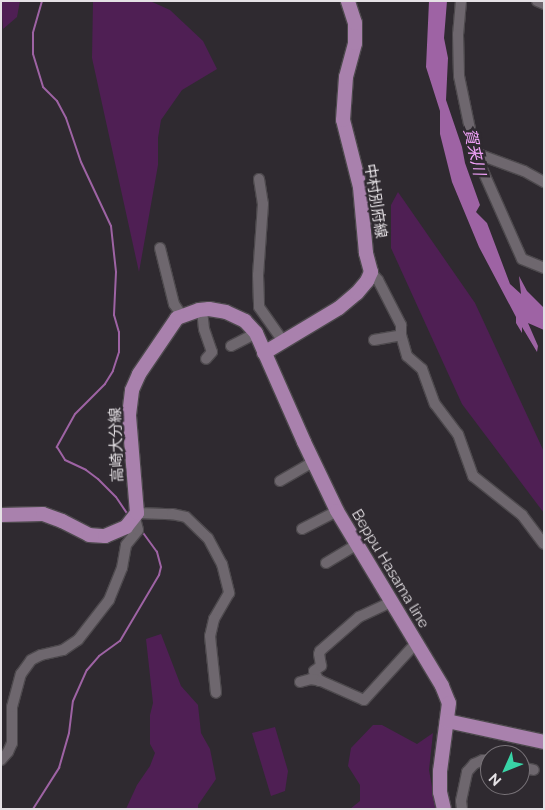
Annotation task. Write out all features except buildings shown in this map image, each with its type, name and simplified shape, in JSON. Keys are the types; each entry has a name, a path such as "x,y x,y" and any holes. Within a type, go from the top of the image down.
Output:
{"main road":[{"name":"中村別府線","path":"348,1 355,23 355,43 346,77 343,120 360,187 366,253 371,272"},
{"path":"264,352 339,308 357,293 367,281 371,272"},
{"name":"高崎大分線","path":"136,516 129,415 132,390 139,374 173,322 182,316 202,310 234,314 245,320 256,333 264,352"},
{"name":"Beppu Hasama line","path":"264,352 337,511 442,686 449,703 440,770 440,792 444,809"},
{"path":"1,515 43,514 62,521 89,535 105,536 119,532 136,516"},
{"path":"447,721 544,742"}],"street":[{"path":"461,1 458,34 459,76 475,153 522,259 544,268"},
{"path":"537,1 544,4"},
{"path":"475,153 524,171 544,182"},
{"path":"259,179 263,204 260,238 259,307 283,341"},
{"path":"160,248 174,304 182,316"},
{"path":"371,272 378,280 401,324 401,335 407,356 426,376 435,404 458,434 473,476 522,515 544,544"},
{"path":"202,310 204,329 212,352 206,359"},
{"path":"230,346 256,333"},
{"path":"374,340 401,335"},
{"path":"280,481 313,462"},
{"path":"302,529 337,511"},
{"path":"1,760 8,752 12,743 12,707 21,674 31,660 63,650 78,640 109,600 122,568 126,545 138,530 136,516 172,514 186,517 208,538 222,564 228,593 214,619 210,636 216,693"},
{"path":"326,564 356,545"},
{"path":"319,681 314,671 321,666 320,651 348,625 391,602"},
{"path":"300,682 311,679 319,681 364,700 416,643"},
{"path":"462,809 461,801 467,772 474,764 480,763"},
{"path":"530,769 534,770"}],"shaded area":[{"path":"1,1 20,1 17,17 3,29"},
{"path":"93,1 150,1 170,10 203,41 217,69 182,90 161,120 158,138 158,165 139,272 92,58"},
{"path":"429,1 447,1 444,38 448,58 446,100 480,205 476,212 487,223 510,284 521,294 519,276 527,291 544,308 544,330 528,323 538,346 537,352 522,327 522,333 516,323 516,317 479,247 452,182 440,134 440,111 426,67"},
{"path":"398,192 475,303 539,441 544,452 544,513 462,404 391,248 391,205"},
{"path":"161,634 181,686 198,705 201,733 210,749 216,779 198,805 198,809 126,809 137,785 150,766 155,753 150,744 150,715 153,703 146,639"},
{"path":"373,725 382,725 417,744 433,733 429,770 436,809 350,809 360,801 360,785 348,766 351,748"},
{"path":"275,727 288,771 285,791 271,796 252,733"}],"waterway":[{"path":"42,1 33,33 33,54 43,87 57,101 66,118 81,162 111,226 116,272 114,315 119,332 119,352 113,371 105,384 75,414 57,447 65,460 86,470 98,479 116,497 129,516"},
{"path":"33,809 59,768 69,733 73,701 87,670 99,656 120,641 159,575 161,567 157,552 142,531"}],"water label":[{"name":"賀来川","path":"474,152"}]}
